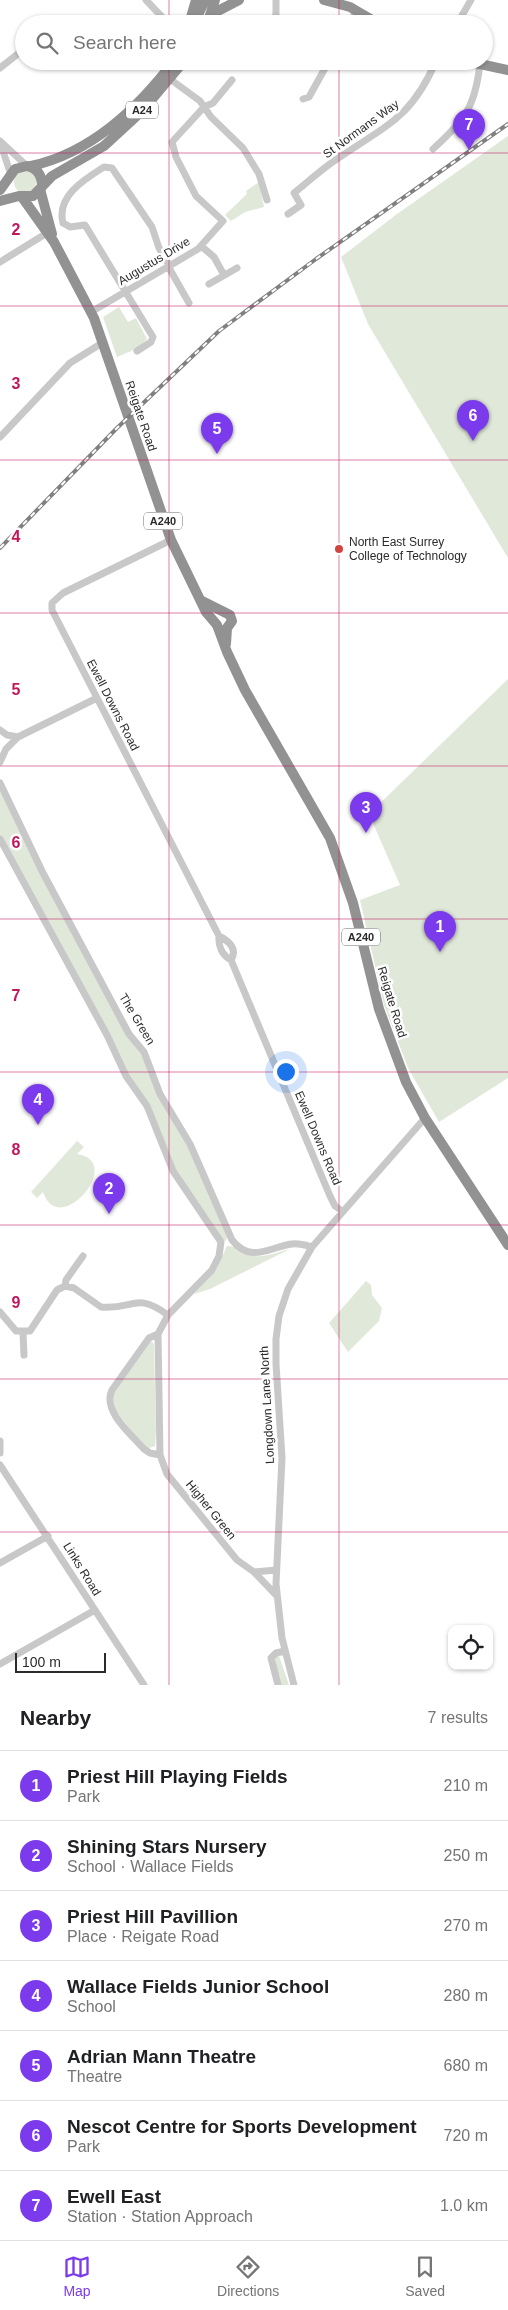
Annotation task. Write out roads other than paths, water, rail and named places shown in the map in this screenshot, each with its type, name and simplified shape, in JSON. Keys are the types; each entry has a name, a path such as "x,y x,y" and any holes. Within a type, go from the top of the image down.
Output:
{"highway":[{"path":"192,15 196,0"},
{"path":"198,15 205,0"},
{"path":"210,15 215,0"},
{"path":"216,15 238,0"},
{"path":"324,0 343,4 365,15"},
{"path":"493,67 508,70"},
{"name":"A24","path":"0,190 15,169 78,149 104,132 138,104 166,70"},
{"name":"A24","path":"0,201 33,196 60,171 104,146 142,111 177,70"},
{"path":"29,166 40,175 41,188"},
{"path":"10,177 12,190 21,197"},
{"name":"Reigate Road","path":"41,188 54,242"},
{"name":"Reigate Road","path":"21,197 54,242 91,312 170,540 200,600 220,625"},
{"name":"Reigate Road","path":"200,600 222,612 218,615 226,648 255,708 330,838 353,903 378,1009 406,1082 425,1118 508,1245"}],"street":[{"path":"146,0 160,15"},
{"path":"276,0 276,15"},
{"path":"462,15 471,0"},
{"path":"354,15 357,10"},
{"path":"0,68 15,57"},
{"path":"303,100 309,97 324,70"},
{"name":"St Normans Way","path":"288,214 301,205 294,193 338,158 404,113 423,90 432,70"},
{"path":"433,149 450,133 470,109 477,90 479,70"},
{"path":"170,78 188,90 246,152 259,174 268,200"},
{"path":"204,107 213,103 232,80"},
{"name":"Augustus Drive","path":"91,312 201,246 223,221 196,196 172,146 172,142 204,107"},
{"path":"0,141 29,166"},
{"path":"0,141 10,177"},
{"path":"137,351 151,342 153,337 85,225 70,227 63,223 62,208 80,182 104,166 112,168 146,216 159,248 189,303"},
{"path":"0,262 47,233"},
{"path":"201,246 214,257 224,275"},
{"path":"209,284 237,268"},
{"path":"0,437 70,362 102,343"},
{"name":"Ewell Downs Road","path":"170,540 63,593 52,603 55,618 220,936 221,951 231,960 330,1196 335,1206 342,1211"},
{"path":"0,762 6,750 18,737 97,698"},
{"path":"0,730 7,736 18,737"},
{"name":"The Green","path":"0,783 43,873 129,1034 144,1052 160,1094 190,1144 234,1243"},
{"path":"0,839 108,1035 126,1076 147,1106 173,1171 221,1242 219,1256 212,1270 168,1315 157,1307 145,1302 101,1307 74,1288 65,1286 57,1290 34,1328 30,1331 23,1333 16,1331 0,1312"},
{"name":"Ewell Downs Road","path":"220,936 230,942 233,948 234,956 231,960"},
{"name":"Longdown Lane North","path":"294,1685 284,1651 277,1596 276,1570 282,1458 276,1339 279,1316 288,1289 312,1247 425,1118"},
{"path":"221,1242 234,1243 246,1251 261,1253 291,1244 312,1247"},
{"path":"65,1286 66,1280 83,1256"},
{"name":"Higher Green","path":"168,1315 158,1334 160,1455 167,1474 237,1560 254,1572 277,1596"},
{"path":"23,1333 24,1355"},
{"name":"Higher Green","path":"158,1334 149,1338 112,1390 108,1399 111,1408 144,1449 160,1455"},
{"path":"0,1441 0,1453"},
{"name":"Links Road","path":"0,1466 48,1536 144,1685"},
{"path":"0,1563 48,1536"},
{"path":"254,1572 276,1570"},
{"path":"0,1664 95,1610"},
{"path":"278,1685 271,1658 276,1653 284,1651"}],"railway":[{"path":"0,548 117,428 219,331 316,259 508,124"}],"place":[{"name":"Ewell East","path":"469,150"},
{"name":"Nescot Centre for Sports Development","path":"473,441"},
{"name":"Adrian Mann Theatre","path":"217,454"},
{"name":"North East Surrey College of Technology","path":"339,549"},
{"name":"Priest Hill Pavillion","path":"366,833"},
{"name":"Priest Hill Playing Fields","path":"440,952"},
{"name":"Wallace Fields Junior School","path":"38,1125"},
{"name":"Shining Stars Nursery","path":"109,1214"}]}
